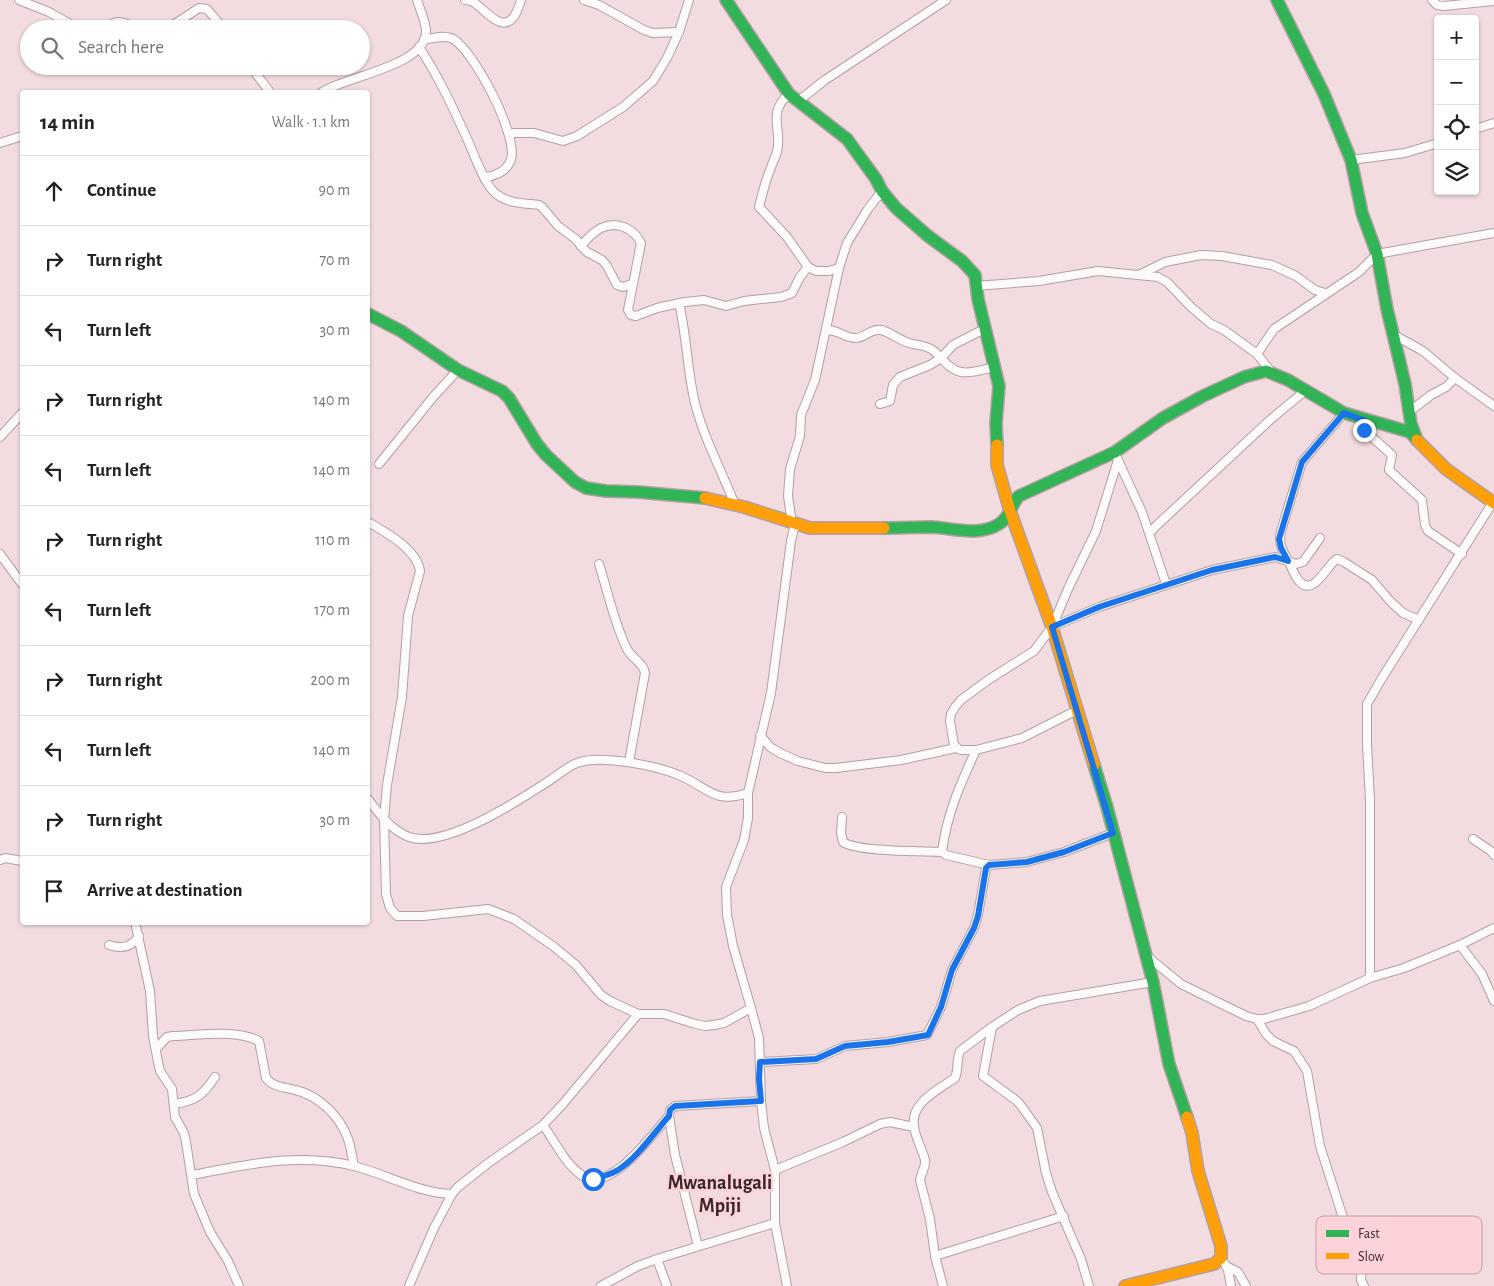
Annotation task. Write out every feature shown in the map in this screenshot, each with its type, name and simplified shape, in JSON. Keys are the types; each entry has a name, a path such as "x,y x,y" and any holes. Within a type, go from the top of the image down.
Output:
{"street":[{"path":"19,0 49,12 63,20"},
{"path":"370,73 396,65 407,58 424,40 426,30 417,0"},
{"path":"466,0 472,1 488,15 500,22 509,21 514,17 522,0"},
{"path":"584,0 599,5 644,30 653,33 679,32"},
{"path":"509,133 534,133 563,140 577,136 623,107 652,80 667,58 679,32 689,0"},
{"path":"726,0 793,98 847,140 864,161 882,191 901,213 962,261 975,275 978,299 998,386 996,423 997,465 1010,511 1052,627 1113,833 1153,982 1169,1064 1192,1134 1198,1171 1231,1286"},
{"path":"839,268 830,271 816,271 808,267 787,237 759,207 769,170 777,154 777,111 780,102 793,98 825,80 946,0"},
{"path":"1277,0 1324,94 1351,160 1362,213 1377,254 1387,309 1406,384 1409,412 1416,437"},
{"path":"1432,0 1437,5 1444,6 1494,1"},
{"path":"181,20 199,8 207,9 216,20"},
{"path":"424,40 442,36 458,42 471,57 497,103 509,133 512,155 510,163 502,172 494,176 485,177"},
{"path":"419,47 429,62 456,114 494,193 508,202 539,205 558,226 577,240 587,252 602,260 608,266 617,285 623,287 632,284"},
{"path":"257,75 268,90"},
{"path":"326,90 364,75"},
{"path":"1479,128 1494,122"},
{"path":"0,143 20,137"},
{"path":"1351,160 1405,153 1434,144"},
{"path":"787,1286 776,1223 774,1170 764,1128 759,1079 759,1038 733,946 727,915 726,887 744,840 748,818 748,793 770,692 793,524 788,496 790,469 800,436 801,415 815,380 839,268 847,243 868,209 882,191"},
{"path":"581,246 602,227 618,225 631,231 638,238 641,244 628,310 630,315 636,316 657,308 704,300 726,306 744,301 781,297 792,293 800,277 808,267"},
{"path":"1257,354 1274,329 1359,272 1377,254 1494,233"},
{"path":"1137,276 1165,262 1201,255 1222,256 1272,265 1296,276 1315,290 1325,294"},
{"path":"976,286 1039,281 1098,271 1158,277 1167,282 1191,307 1212,324 1224,330 1257,354 1272,373"},
{"path":"679,304 693,396 734,505"},
{"path":"370,315 401,331 458,370 502,391 509,398 536,444 574,482 586,488 711,499 810,528 931,527 982,531 1000,524 1020,496 1117,456 1163,418 1203,396 1244,377 1266,371 1306,390 1344,413 1366,421 1403,430 1416,437 1446,469 1493,503 1367,704 1366,746 1370,800 1370,978"},
{"path":"880,404 890,401 893,385 900,377 930,365 941,358 953,345 986,328"},
{"path":"827,330 835,330 849,338 860,338 876,330 881,330 907,343 926,347 955,370 963,373 995,367"},
{"path":"1394,335 1423,351 1455,378 1494,406"},
{"path":"379,464 434,396 458,370"},
{"path":"1409,412 1431,394 1446,387 1455,378"},
{"path":"1150,533 1270,420 1306,390"},
{"path":"1344,413 1302,462 1279,539 1281,548 1299,581 1304,585 1310,586 1320,579 1333,561 1337,559 1372,580 1390,602 1403,612 1419,620"},
{"path":"0,437 20,415"},
{"path":"1366,421 1364,430 1392,455 1389,470 1422,500 1425,525 1428,531 1462,554"},
{"path":"1117,456 1142,512 1166,584"},
{"path":"956,748 950,722 951,714 955,707 961,700 988,680 1034,651 1052,627 1096,531 1117,456"},
{"path":"370,523 387,533 415,556 420,571 408,616 402,697 387,786 384,819 386,894 390,908 397,916 423,916 488,909 514,919 576,965 601,995 638,1014 664,1014 699,1024 714,1025 724,1023 752,1008"},
{"path":"1052,627 1099,607 1212,570 1275,557 1296,564 1303,562 1320,538"},
{"path":"0,554 20,581"},
{"path":"599,564 627,649 632,656 642,663 645,673 629,762"},
{"path":"760,735 770,747 798,761 825,768 836,768 901,760 956,748 976,750 1022,738 1077,710"},
{"path":"942,852 945,827 957,792 976,750"},
{"path":"370,802 396,831 411,838 423,838 446,835 487,819 577,763 597,761 629,762 657,767 725,798 734,798 748,793"},
{"path":"842,817 841,833 843,842 848,845 865,848 942,852 946,855 989,865 1027,862 1064,852 1113,833"},
{"path":"1473,838 1494,855"},
{"path":"0,860 5,858 20,861"},
{"path":"760,1062 816,1059 845,1046 888,1042 928,1035 941,1007 952,970 974,928 978,916 986,868 989,865"},
{"path":"136,925 150,991 153,1036 160,1071 172,1089 175,1117 184,1133 186,1142 194,1194 210,1232 228,1260 240,1286"},
{"path":"1146,954 1181,984 1246,1016 1264,1019 1284,1015 1309,1006 1370,978 1404,968 1460,945 1494,928"},
{"path":"109,945 118,948 125,947 136,941 139,936"},
{"path":"1460,945 1482,974 1494,1001"},
{"path":"943,1286 934,1256 930,1218 920,1180 926,1164 914,1127 913,1115 920,1104 955,1078 958,1072 958,1056 960,1051 1018,1010 1040,1001 1153,982"},
{"path":"409,1286 434,1228 452,1194 487,1164 543,1124 562,1105 638,1014"},
{"path":"1257,1019 1266,1034 1273,1041 1294,1051 1307,1071 1320,1146 1342,1216"},
{"path":"992,1027 982,1073 983,1076 1016,1101 1037,1128 1046,1173 1052,1192 1081,1259 1089,1286"},
{"path":"156,1049 167,1036 238,1034 250,1036 259,1041 266,1078 269,1082 306,1093 318,1100 344,1129 354,1166"},
{"path":"174,1104 193,1100 202,1094 215,1076"},
{"path":"698,1246 676,1156 669,1116 670,1110 675,1106 761,1101"},
{"path":"543,1124 579,1173 585,1178 593,1179 618,1170 629,1161 669,1116"},
{"path":"774,1170 844,1142 880,1124 890,1122 914,1127"},
{"path":"192,1175 264,1161 292,1159 324,1161 354,1166 430,1191 452,1194"},
{"path":"934,1256 1064,1216"},
{"path":"601,1286 657,1258 776,1223"},
{"path":"657,1258 667,1286"},
{"path":"1125,1286 1223,1262 1238,1272 1246,1286"},
{"path":"1361,1274 1361,1280 1364,1286"}],"traffic: fast":[{"path":"726,0 789,94 847,139 876,179 882,191 896,208 928,236 962,261 975,275 978,299 999,386 996,423 997,445"},
{"path":"1277,0 1324,94 1351,160 1362,213 1377,254 1387,309 1405,384 1411,424 1416,437"},
{"path":"370,315 401,331 458,370 502,391 509,398 537,444 575,482 586,488 606,491 705,498"},
{"path":"884,528 931,527 966,531 991,528 1006,518 1019,496 1115,452 1163,418 1203,396 1244,377 1266,371 1288,380 1344,413 1410,432 1417,440"},
{"path":"1094,765 1107,807 1153,982 1169,1064 1187,1117"}],"traffic: slow":[{"path":"1417,440 1446,469 1494,503"},
{"path":"997,445 997,465 1010,511 1052,627 1094,765"},
{"path":"705,498 744,507 810,528 884,528"},
{"path":"1125,1286 1214,1264 1221,1258 1221,1246 1198,1171 1192,1133 1187,1117"}],"district":[{"name":"Mwanalugali Mpiji","path":"720,1194"}],"route":[{"path":"593,1179 618,1170 629,1161 669,1116 670,1110 675,1106 761,1101 760,1062 816,1059 845,1046 888,1042 928,1035 941,1007 952,970 974,928 978,916 986,868 989,865 1027,862 1064,852 1113,833 1052,627 1099,607 1212,570 1275,557 1288,561 1281,548 1279,539 1302,462 1344,413 1366,421 1364,430"}]}
